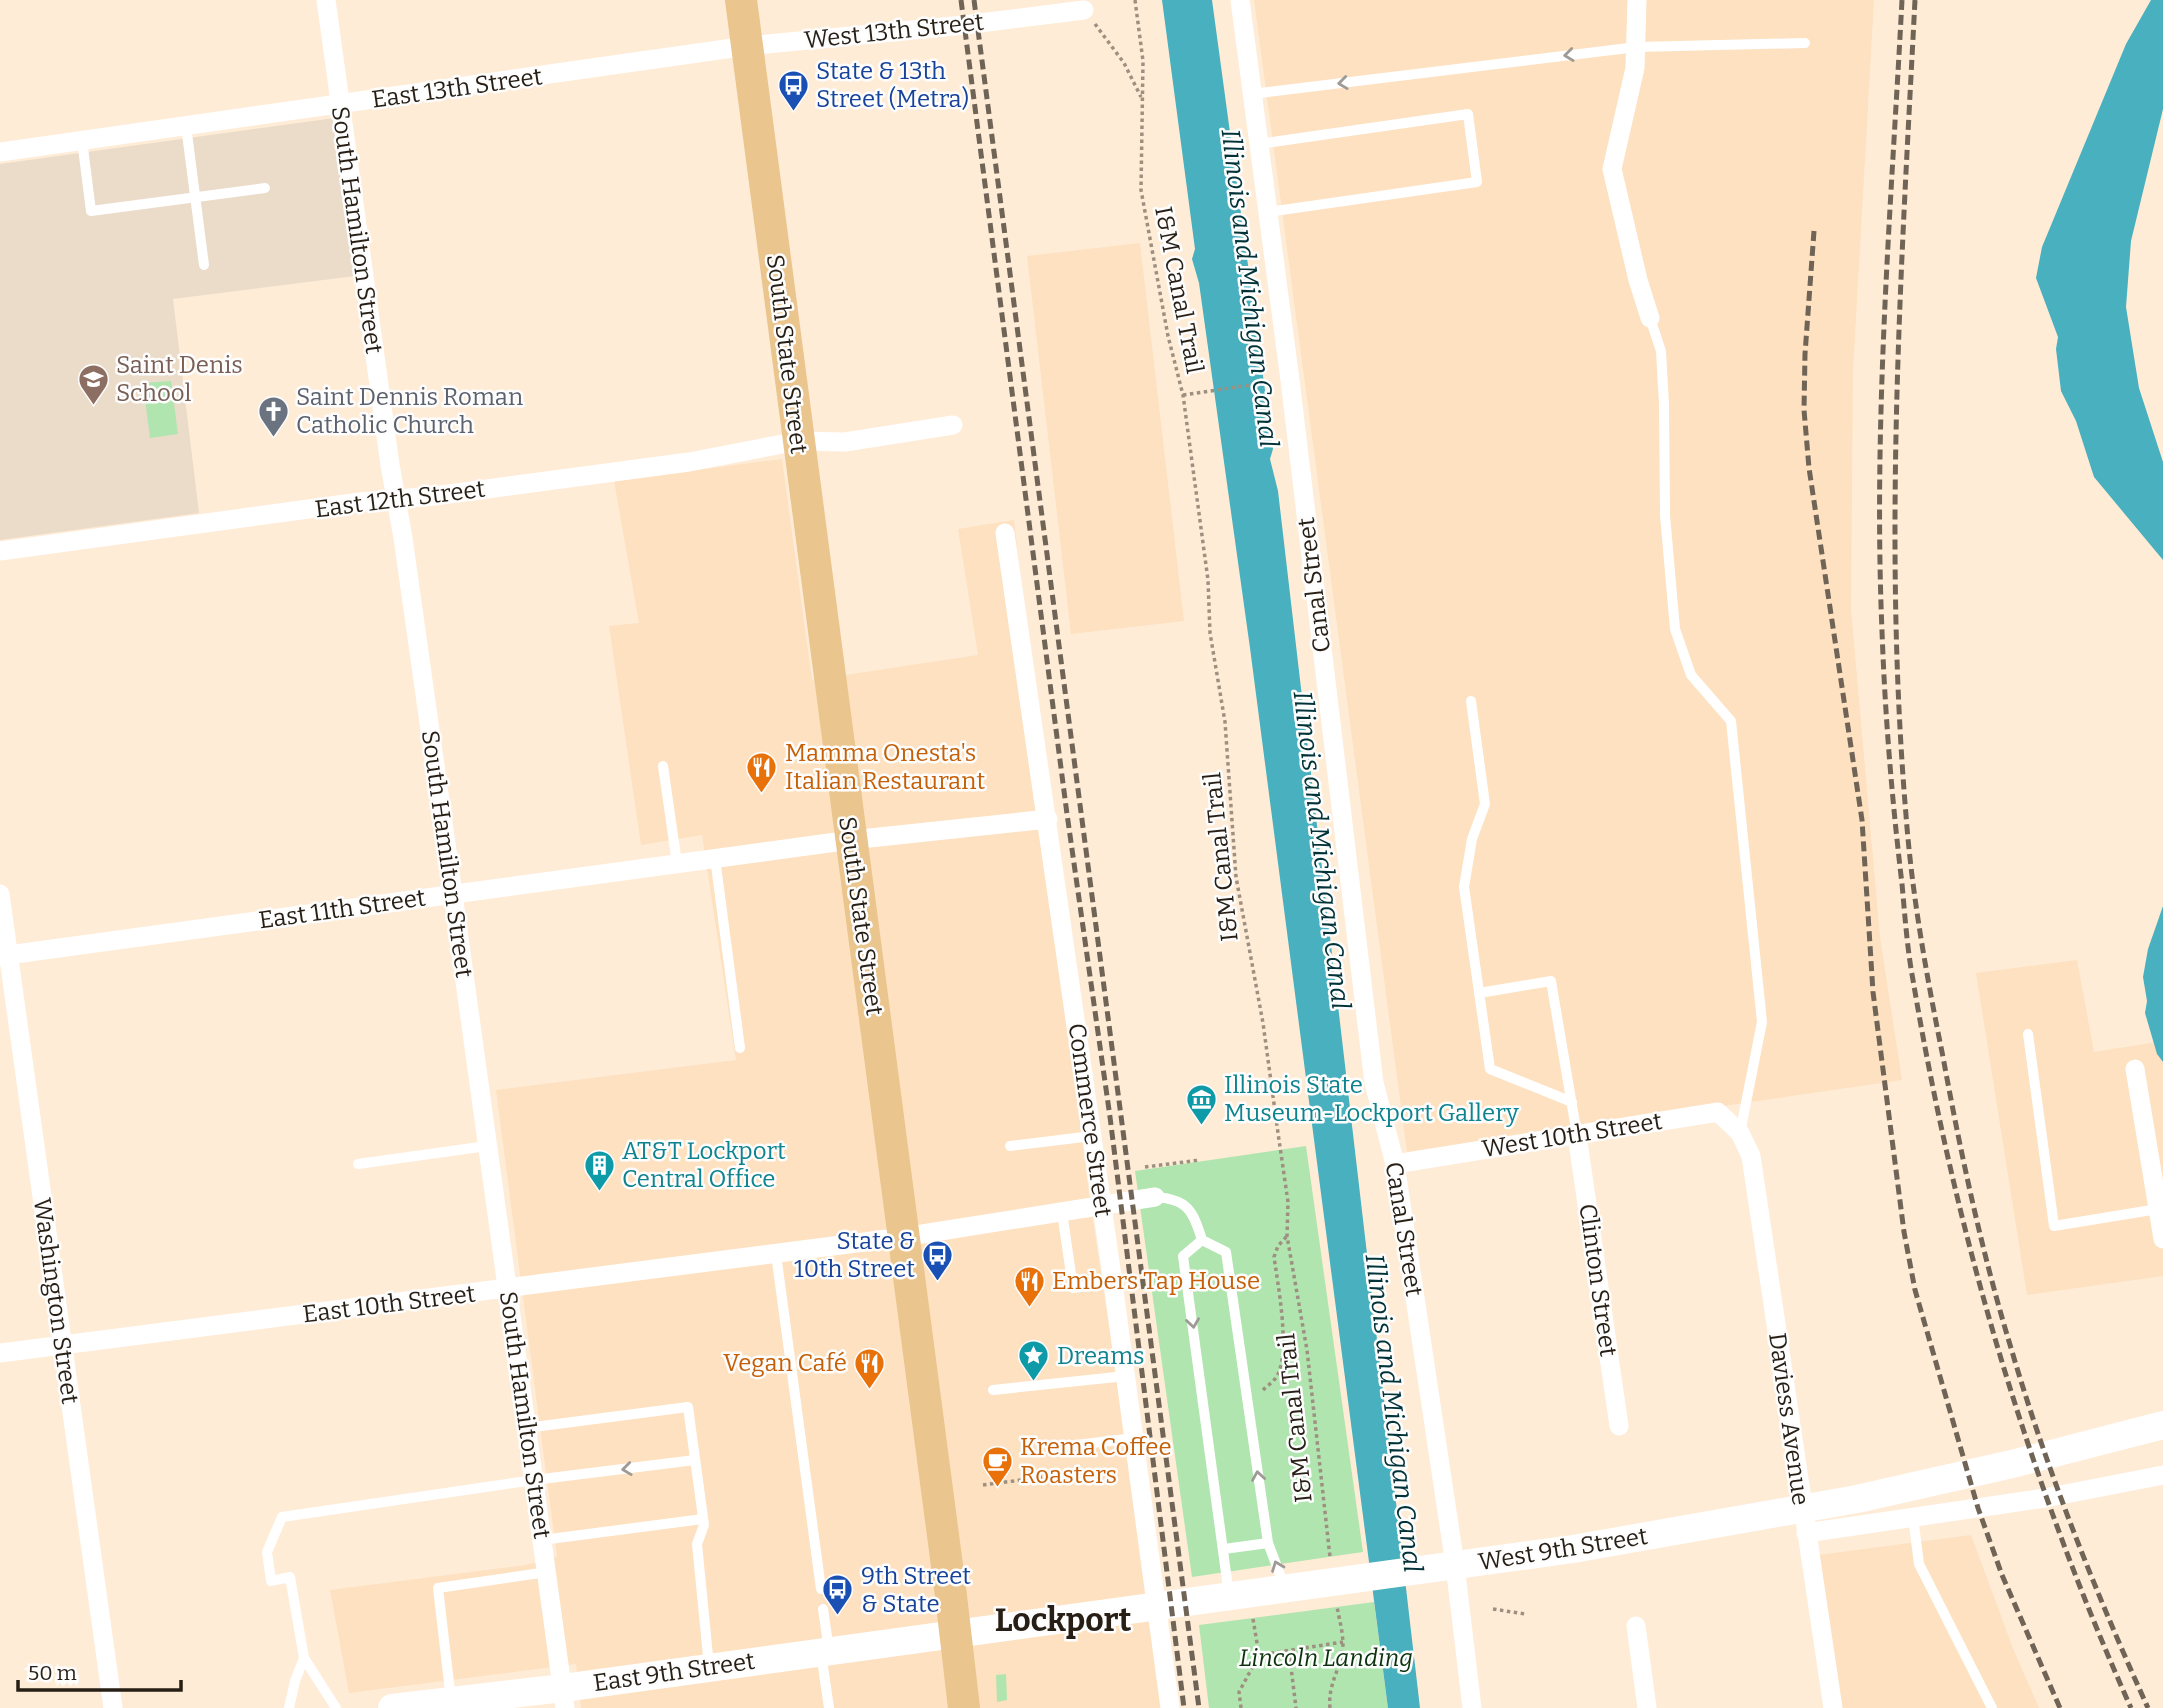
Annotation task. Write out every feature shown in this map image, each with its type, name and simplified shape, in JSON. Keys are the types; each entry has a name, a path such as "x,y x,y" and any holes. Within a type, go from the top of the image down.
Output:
{"main road":[{"name":"South State Street","path":"741,0 964,1708"},
{"name":"West 9th Street","path":"956,1632 1573,1549 1743,1520 1857,1499 2012,1464 2163,1425"},
{"name":"East 9th Street","path":"392,1708 451,1701 564,1698 709,1667 956,1632"}],"street":[{"name":"South Hamilton Street","path":"326,0 564,1698"},
{"name":"Canal Street","path":"1240,0 1290,380 1374,1083 1395,1164 1455,1565 1472,1708"},
{"path":"1637,0 1635,68 1612,169 1638,280 1650,318"},
{"name":"West 13th Street","path":"747,46 964,25 1084,10"},
{"name":"East 13th Street","path":"0,152 747,46"},
{"name":"East 12th Street","path":"0,551 689,461 798,441 845,442 953,425"},
{"name":"Commerce Street","path":"1005,534 1048,819 1170,1708"},
{"name":"East 11th Street","path":"4,956 851,840 1048,819"},
{"name":"Washington Street","path":"0,894 4,956 113,1708"},
{"path":"2135,1069 2163,1239"},
{"name":"West 10th Street","path":"1395,1164 1718,1112 1740,1133"},
{"name":"Daviess Avenue","path":"1740,1133 1751,1156 1833,1708"},
{"name":"Clinton Street","path":"1577,1135 1619,1426"},
{"path":"904,1237 1155,1197"},
{"name":"East 10th Street","path":"0,1353 904,1237"},
{"path":"1806,1533 2046,1498 2163,1475"},
{"path":"1636,1626 1647,1708"}],"lane":[{"path":"1252,94 1637,47 1805,43"},
{"path":"1259,144 1468,114 1477,182 1268,212"},
{"path":"186,126 204,265"},
{"path":"82,140 91,211 265,188"},
{"path":"1650,318 1661,351 1665,515 1675,629 1691,675 1731,721 1762,1022 1740,1133"},
{"path":"1471,701 1485,804 1472,839 1464,887 1490,1069 1572,1102"},
{"path":"663,766 677,863"},
{"path":"715,858 740,1048"},
{"path":"1479,993 1552,981 1577,1135"},
{"path":"2028,1034 2054,1226 2158,1209"},
{"path":"1010,1146 1092,1136"},
{"path":"358,1164 487,1146"},
{"path":"1155,1197 1181,1201 1191,1211 1202,1240 1226,1252 1268,1543 1286,1588"},
{"path":"1062,1212 1073,1288 1113,1283"},
{"path":"1202,1240 1183,1256 1229,1596"},
{"path":"776,1254 821,1589"},
{"path":"993,1391 1126,1376"},
{"path":"526,1428 688,1407 704,1525 697,1544 709,1667"},
{"path":"1068,1446 1134,1438"},
{"path":"336,1708 304,1658 290,1577 271,1581 267,1552 282,1517 534,1480 695,1460"},
{"path":"1913,1517 1919,1564 1992,1708"},
{"path":"542,1540 703,1519"},
{"path":"1224,1549 1268,1543"},
{"path":"451,1701 438,1588 547,1572"},
{"path":"823,1609 828,1708"},
{"path":"289,1708 304,1658"}],"path":[{"name":"I&M Canal Trail","path":"1135,0 1143,61 1141,190 1168,336 1183,395 1208,580 1210,633 1225,722 1236,877 1264,1034 1287,1202 1287,1236 1307,1350 1331,1561"},
{"path":"1084,10 1124,63 1142,99"},
{"path":"1183,395 1290,380"},
{"path":"1145,1167 1200,1160"},
{"path":"1247,1402 1272,1382 1278,1374 1282,1360 1283,1339 1275,1257 1278,1245 1287,1236"},
{"path":"983,1485 1067,1474"},
{"path":"1330,1708 1330,1692 1343,1642 1337,1604"},
{"path":"1493,1609 1525,1614"},
{"path":"1241,1708 1239,1692 1259,1655 1253,1616"},
{"path":"1259,1655 1343,1642"},
{"path":"1289,1650 1296,1708"}],"shaded area":[{"path":"1254,0 1874,0 1853,371 1851,609 1880,937 1902,1080 1407,1152"},
{"name":"Saint Denis School","path":"335,118 355,276 173,299 199,513 0,540 0,164"},
{"path":"1140,243 1184,621 1071,634 1027,256"},
{"path":"782,459 812,680 978,655 958,529 1014,520 1029,651 1020,652 1090,1201 1165,1708 581,1708 576,1664 349,1693 330,1590 526,1565 557,1557 496,1090 736,1060 702,835 641,845 609,626 639,623 614,481"},
{"path":"2077,960 2094,1052 2163,1041 2163,1276 2027,1295 1976,973"},
{"path":"1971,1535 2014,1651 2039,1708 1827,1708 1803,1557"}],"green space":[{"path":"171,381 178,434 150,438 143,383"},
{"path":"1306,1146 1363,1552 1192,1577 1135,1171"},
{"name":"Lincoln Landing","path":"1374,1602 1388,1708 1209,1708 1199,1625"},
{"path":"1006,1674 1007,1700 997,1702 996,1675"}],"water":[{"name":"Illinois and Michigan Canal","path":"1162,0 1212,0 1273,449 1270,459 1278,491 1420,1708 1388,1708 1250,648 1199,283 1192,259 1195,249"},
{"path":"2151,0 2163,0 2163,109 2131,241 2126,307 2139,388 2163,462 2163,560 2094,477 2076,421 2061,391 2056,349 2058,337 2036,278 2042,247 2126,44"},
{"path":"2163,906 2163,1062 2157,1054 2145,1013 2147,1001 2143,977 2148,949"}],"railway":[{"path":"961,0 1067,814 1110,1117 1184,1708"},
{"path":"974,0 1199,1708"},
{"path":"1902,0 1884,315 1880,552 1887,726 1909,956 1950,1167 1999,1351 2059,1532 2131,1708"},
{"path":"1915,0 1900,305 1895,509 1899,713 1916,906 1957,1130 2000,1312 2056,1485 2109,1620 2148,1708"},
{"path":"1814,231 1805,354 1804,410 1809,468 1862,820 1873,992 1904,1232 1915,1290 1978,1508 2002,1575 2060,1708"}],"place":[{"name":"State & 13th Street (Metra)","path":"793,112"},
{"name":"Saint Denis School","path":"93,406"},
{"name":"Saint Dennis Roman Catholic Church","path":"273,438"},
{"name":"Mamma Onesta's Italian Restaurant","path":"762,794"},
{"name":"Illinois State Museum-Lockport Gallery","path":"1201,1126"},
{"name":"AT&T Lockport Central Office","path":"599,1192"},
{"name":"State & 10th Street","path":"938,1282"},
{"name":"Embers Tap House","path":"1029,1308"},
{"name":"Dreams","path":"1034,1383"},
{"name":"Vegan Café","path":"870,1390"},
{"name":"Krema Coffee Roasters","path":"997,1488"},
{"name":"9th Street & State","path":"838,1617"}],"district":[{"name":"Lockport","path":"1063,1620"}]}
